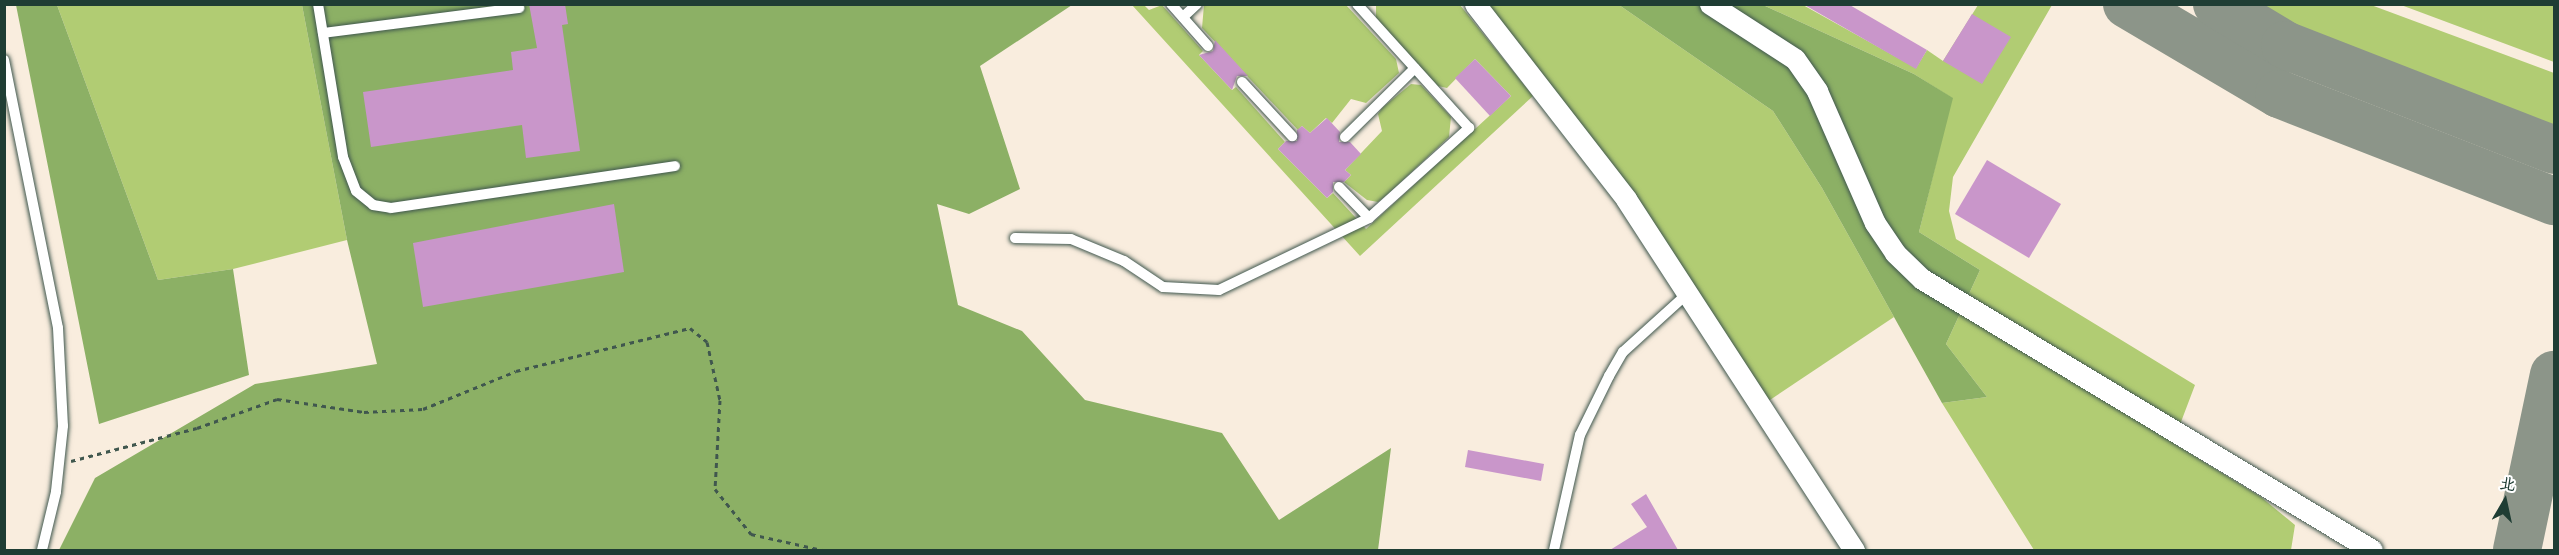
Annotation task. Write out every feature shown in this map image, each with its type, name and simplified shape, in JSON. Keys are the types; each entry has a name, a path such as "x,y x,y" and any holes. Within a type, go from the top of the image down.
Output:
{"street":[{"path":"1475,4 1626,198 1854,550"},
{"path":"1710,4 1795,59 1817,91 1875,223 1895,253 1922,279 2372,550"}],"lane":[{"path":"318,4 343,157 356,191 373,206 391,208 675,166"},
{"path":"1171,4 1208,46"},
{"path":"1183,17 1197,4"},
{"path":"1015,238 1071,239 1124,261 1163,287 1219,290 1369,218 1469,129 1359,5"},
{"path":"323,33 519,8"},
{"path":"4,60 58,328 63,426 59,464 42,550"},
{"path":"1345,137 1415,68"},
{"path":"1242,82 1292,136"},
{"path":"1338,187 1369,218"},
{"path":"1554,550 1581,435 1609,376 1623,352 1688,293"}],"path":[{"path":"59,464 196,428 277,399 364,412 423,409 516,372 690,328 707,342 720,400 715,489 751,534 822,550"}],"green space":[{"path":"16,5 57,5 158,280 233,269 249,375 99,424"},
{"path":"57,5 302,5 347,240 233,269 158,280"},
{"path":"302,5 1072,5 980,66 1020,189 969,214 937,204 958,305 1022,331 1085,400 1222,433 1279,520 1391,448 1378,550 59,550 95,478 255,384 377,364 347,240"},
{"path":"1132,5 1144,5 1149,10 1162,5 1203,51 1199,55 1232,90 1236,87 1285,142 1278,149 1327,198 1333,193 1366,229 1511,96 1475,59 1447,88 1438,86 1376,19 1376,5 1460,5 1533,96 1360,256"},
{"path":"1204,5 1346,5 1396,59 1399,73 1366,103 1351,99 1332,123 1326,118 1310,133 1302,126 1298,130 1202,28"},
{"path":"1475,5 1619,5 1773,111 1822,188 1894,317 1761,406"},
{"path":"1619,5 1763,5 1914,74 1953,98 1919,232 1980,270 1946,344 1987,397 1942,403 1822,188 1773,111"},
{"path":"1763,5 1803,5 1916,68 1927,50 1943,61 1978,5 2052,5 1953,177 1949,211 1956,239 2195,385 2173,443 2261,497 2295,525 2291,550 2034,550 1942,403 1987,397 1946,344 1980,270 1919,232 1952,98 1914,74"},
{"path":"2259,5 2371,5 2554,73 2554,126 2309,32"},
{"path":"2401,5 2554,5 2554,62"},
{"path":"1411,84 1421,85 1451,117 1449,137 1378,202 1367,200 1344,182 1351,175 1345,170 1382,131 1378,114 1382,108"}],"building":[{"path":"529,4 565,4 568,24 562,25 580,151 526,158 522,125 371,147 363,92 513,70 511,52 537,48"},
{"path":"1803,4 1848,4 1927,50 1916,69"},
{"path":"1972,14 2011,37 1982,84 1943,61"},
{"path":"1215,40 1248,76 1237,76 1232,90 1199,55 1213,51"},
{"path":"1475,59 1511,96 1490,116 1455,78"},
{"path":"1327,118 1340,132 1339,142 1350,142 1361,154 1345,170 1351,175 1344,182 1333,182 1333,192 1327,198 1278,149 1286,141 1297,141 1297,130 1302,126 1310,133"},
{"path":"1987,160 2061,204 2029,258 1955,214"},
{"path":"614,204 624,272 423,307 413,243"},
{"path":"1468,450 1544,464 1541,481 1465,467"},
{"path":"1646,494 1678,550 1610,550 1647,527 1631,504"}],"taxiway":[{"path":"2127,4 2279,94 2554,201"},
{"path":"2217,4 2285,45 2554,150"},
{"path":"2517,550 2554,375"}]}
